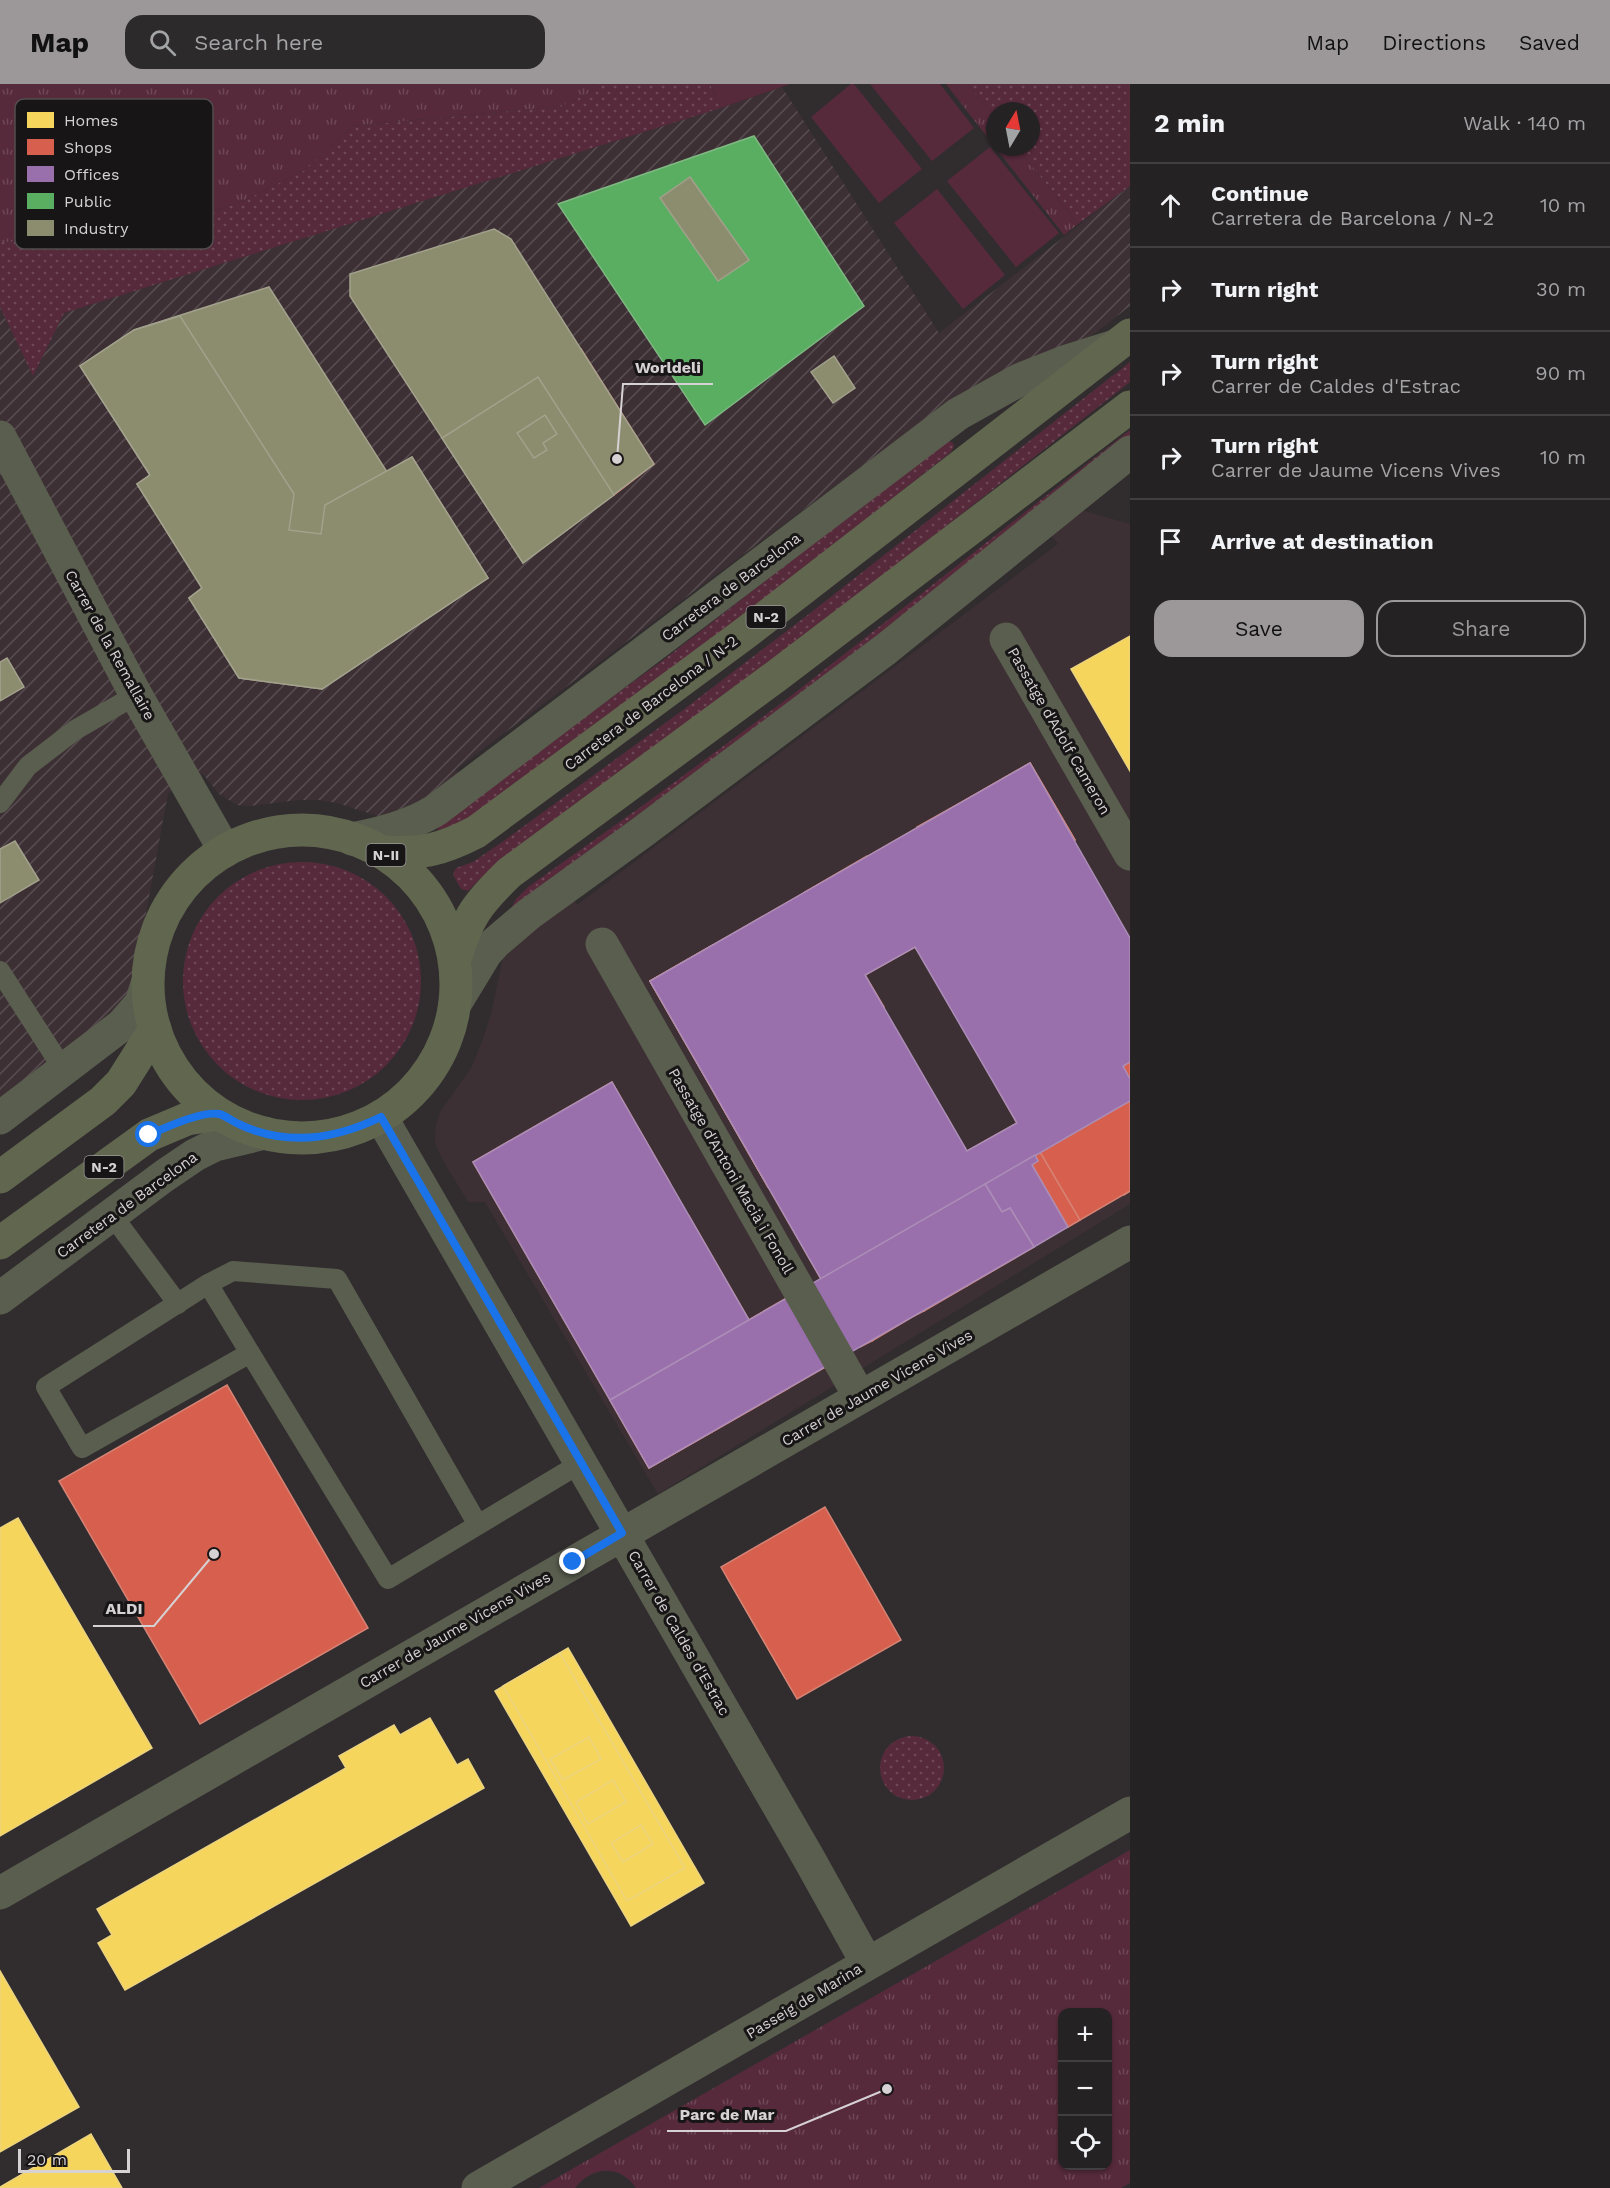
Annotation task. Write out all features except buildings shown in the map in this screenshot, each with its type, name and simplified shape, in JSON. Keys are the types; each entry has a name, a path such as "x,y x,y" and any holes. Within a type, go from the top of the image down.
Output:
{"main road":[{"name":"Carretera de Barcelona / N-2","path":"381,852 433,851 449,846 476,832 744,634 1124,340"},
{"path":"455,959 464,929 476,908 509,873 774,677 1130,407"},
{"name":"N-II","path":"300,830 326,832 352,838 381,852 400,865 430,898 441,917 455,959 456,1004 443,1049 417,1088 400,1104 359,1128 324,1136 288,1138 241,1125 218,1114 191,1091 169,1062 155,1029 147,984 151,952 161,921 177,894 199,869 225,850 249,839 274,832 300,830"},
{"path":"0,1177 103,1101 121,1083 155,1029"},
{"name":"N-2","path":"0,1243 149,1135 187,1119 218,1114"}],"street":[{"name":"Carretera de Barcelona","path":"352,838 384,833 436,810 958,414 1022,379 1124,340"},
{"name":"Carrer de la Remallaire","path":"0,437 136,695 225,850"},
{"path":"456,1004 486,953 529,914 651,826 886,649 1127,463"},
{"name":"Passatge d'Adolf Cameron","path":"1006,639 1130,854"},
{"name":"Passatge d'Antoni Macià i Fonoll","path":"602,944 860,1397"},
{"path":"0,1118 122,1025 141,1003 147,984"},
{"name":"Carrer de Caldes d'Estrac","path":"381,1117 867,1963"},
{"name":"Carretera de Barcelona","path":"0,1298 195,1155 215,1145 265,1133"},
{"name":"Carrer de Jaume Vicens Vives","path":"0,1893 1130,1242"},
{"name":"Passeig de Marina","path":"478,2188 767,2024 867,1963 1130,1813"}],"lane":[{"path":"0,803 28,766 75,730 136,695"},
{"path":"0,971 63,1069"},
{"path":"112,1215 177,1304"},
{"path":"250,1353 82,1448 46,1387 208,1284 233,1271 337,1279 478,1525"},
{"path":"208,1284 388,1580 581,1463"}],"shaded area":[{"path":"782,87 939,333 1130,186 1130,306 1086,340 898,439 456,769 464,780 390,820 337,803 319,800 237,805 219,794 203,774 168,793 142,935 137,968 137,988 133,1004 0,1099 0,307 33,376 64,313"},
{"path":"1081,510 1130,524 1130,1204 658,1494 485,1202 468,1202 435,1143 436,1125 440,1112 471,1068 482,1042 491,1014 504,953 571,896 577,905 1058,544 1051,535"}],"green space":[{"path":"0,84 594,84 589,93 562,106 352,126 303,171 245,200 213,212 213,99 15,99 15,242 0,242"},
{"path":"594,84 710,84 721,108 64,313 33,376 0,307 0,242 15,242 15,249 213,249 213,212 245,200 303,171 352,126 562,106 589,93"},
{"path":"710,84 790,84 721,108"},
{"path":"851,84 854,84 922,169 879,203 811,117"},
{"path":"870,84 940,84 974,128 932,161"},
{"path":"946,84 968,84 986,107 986,135"},
{"path":"968,84 1130,84 1130,186 1078,224 1024,156 1040,156 1040,102 986,102 986,107"},
{"path":"986,150 986,156 997,156 1059,233 1016,267 947,181"},
{"path":"1002,156 1024,156 1078,224 1064,235"},
{"path":"937,189 1005,275 963,309 894,223"},
{"path":"1130,362 1130,382 816,628 487,872 468,891 461,889 453,875 456,868 473,862 505,840 683,710"},
{"path":"1130,430 1130,448 1099,473 511,909 516,899 528,887 787,699"},
{"path":"947,440 954,446 951,452 732,625 463,822 437,829 437,824 662,661"},
{"path":"302,862 325,864 348,871 368,882 386,897 401,915 412,935 419,958 421,981 419,1004 412,1027 401,1047 386,1065 368,1080 348,1091 325,1098 302,1100 279,1098 256,1091 236,1080 218,1065 203,1047 192,1027 185,1004 183,981 185,958 192,935 203,915 218,897 236,882 256,871 279,864"},
{"path":"912,1736 924,1738 935,1745 942,1756 944,1768 942,1780 935,1791 924,1798 912,1800 900,1798 889,1791 882,1780 880,1768 882,1756 889,1745 900,1738"},
{"path":"1130,1850 1130,2183 1121,2188 636,2188 622,2175 606,2171 589,2175 575,2188 539,2188"}],"place":[{"name":"Worldeli","path":"617,459"},
{"name":"ALDI","path":"214,1554"},
{"name":"Parc de Mar","path":"887,2089"}],"route":[{"path":"149,1135 187,1119 218,1114 241,1125 288,1138 312,1138 336,1134 359,1128 381,1117 622,1533 573,1562"}]}
